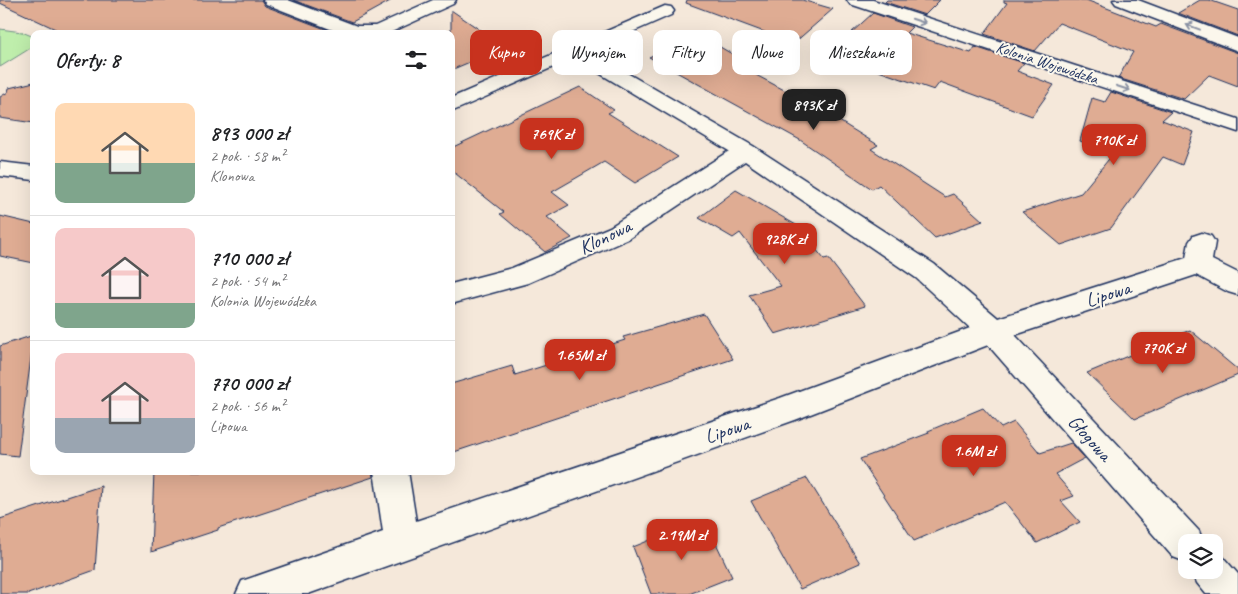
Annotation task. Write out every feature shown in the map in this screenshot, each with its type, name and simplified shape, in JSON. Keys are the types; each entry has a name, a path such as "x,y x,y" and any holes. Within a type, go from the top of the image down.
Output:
{"street":[{"path":"272,0 345,29 353,30"},
{"path":"376,30 389,27 447,0"},
{"name":"Kolonia Wojewódzka","path":"856,0 1238,126"},
{"path":"1122,0 1238,45"},
{"path":"622,30 665,11"},
{"path":"455,104 552,61"},
{"path":"615,75 745,152 926,271 993,332"},
{"name":"Klonowa","path":"455,293 519,276 619,233 745,152"},
{"path":"0,168 30,172"},
{"name":"Lipowa","path":"255,594 784,410 1200,253 1238,285"},
{"name":"Głogowa","path":"993,332 1178,535"},
{"path":"392,475 402,542"},
{"path":"1218,579 1231,594"}],"green space":[{"path":"0,29 22,32 30,35 30,48 0,67"}],"building":[{"path":"0,0 261,0 265,6 328,30 57,30 0,3"},
{"path":"293,0 392,0 352,22"},
{"path":"687,0 802,0 833,9 800,38 800,30 759,30 686,3"},
{"path":"887,0 940,0 925,15 885,2"},
{"path":"1004,0 1086,0 1156,27 1161,24 1238,53 1238,86 1209,75 1184,99 1118,78 1133,52 1059,23 1035,51 984,34 1007,3"},
{"path":"1200,0 1209,0 1238,10 1238,36 1178,13"},
{"path":"451,10 480,30 470,30 470,62 455,68 455,30 451,30"},
{"path":"873,13 912,27 909,30 854,30"},
{"path":"912,35 971,53 975,47 1024,63 1017,71 1054,85 1032,116 940,82 934,90 890,75 912,75"},
{"path":"722,48 732,54 732,75 756,75 818,108 878,145 871,149 945,197 953,194 983,221 935,238 879,185 872,189 800,140 682,75 722,75"},
{"path":"30,83 30,122 0,118 0,97 8,92 9,88"},
{"path":"580,87 614,110 608,113 678,157 635,183 604,162 552,192 569,205 547,217 572,238 545,252 500,214 504,212 455,173 455,146"},
{"path":"1111,92 1171,112 1162,120 1194,132 1182,165 1163,157 1111,228 1061,245 1022,212 1081,193 1113,154 1080,141 1092,98 1105,102"},
{"path":"736,190 796,225 824,259 828,258 865,306 775,334 749,295 781,286 740,233 733,238 699,218"},
{"path":"0,216 30,223 30,262 0,256"},
{"path":"704,314 733,359 455,452 455,383 512,366 515,375 625,340 623,337"},
{"path":"1190,330 1238,370 1238,375 1135,419 1087,373"},
{"path":"30,336 30,365 18,456 0,454 0,346"},
{"path":"983,408 1001,428 1014,422 1040,453 1071,443 1085,458 1055,474 1074,496 1061,501 1080,522 1037,543 1005,502 914,541 860,459 929,433 928,431"},
{"path":"154,475 373,475 373,477 151,552"},
{"path":"807,478 860,563 800,589 751,501"},
{"path":"101,486 95,570 28,594 0,594 0,519"},
{"path":"695,522 706,522 732,577 689,594 651,594 633,547"}]}
